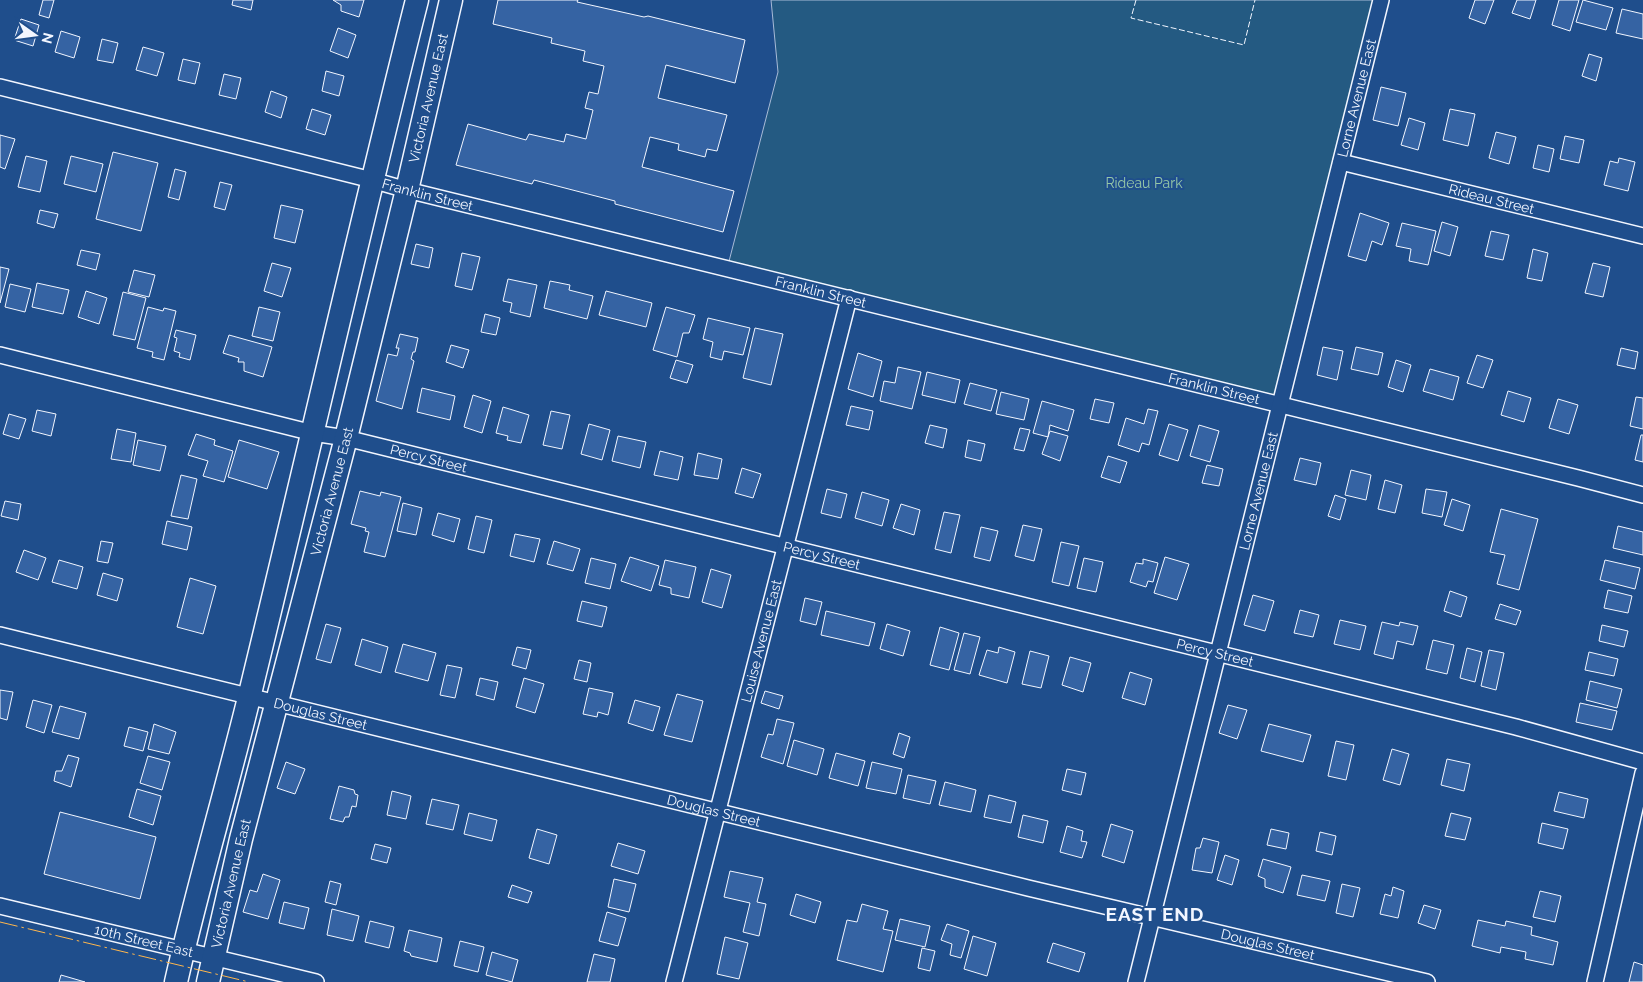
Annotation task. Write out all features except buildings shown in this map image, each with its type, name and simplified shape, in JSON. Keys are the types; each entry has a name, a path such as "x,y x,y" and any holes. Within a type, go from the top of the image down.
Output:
{"main road":[{"name":"Victoria Avenue East","path":"176,982 249,697 372,180 417,0"},
{"name":"Victoria Avenue East","path":"208,982 241,839 346,438 407,190 451,0"}],"street":[{"name":"Lorne Avenue East","path":"1136,982 1381,0"},
{"name":"Franklin Street","path":"0,87 407,190 1643,495"},
{"name":"Rideau Street","path":"1341,162 1643,236"},
{"name":"Louise Avenue East","path":"674,982 850,298"},
{"name":"Percy Street","path":"0,355 313,433 346,438 1218,653 1516,727 1643,762"},
{"name":"Douglas Street","path":"0,635 1028,888 1427,982"},
{"path":"1595,982 1643,773"},
{"name":"10th Street East","path":"0,906 316,982"}],"green space":[{"name":"Rideau Park","path":"771,0 1381,0 1279,405 727,269 778,72"}],"fence":[{"path":"1136,0 1131,18 1244,45 1255,0"}],"power":[{"path":"0,922 249,982"}],"district":[{"name":"EAST END","path":"1155,914"}]}
